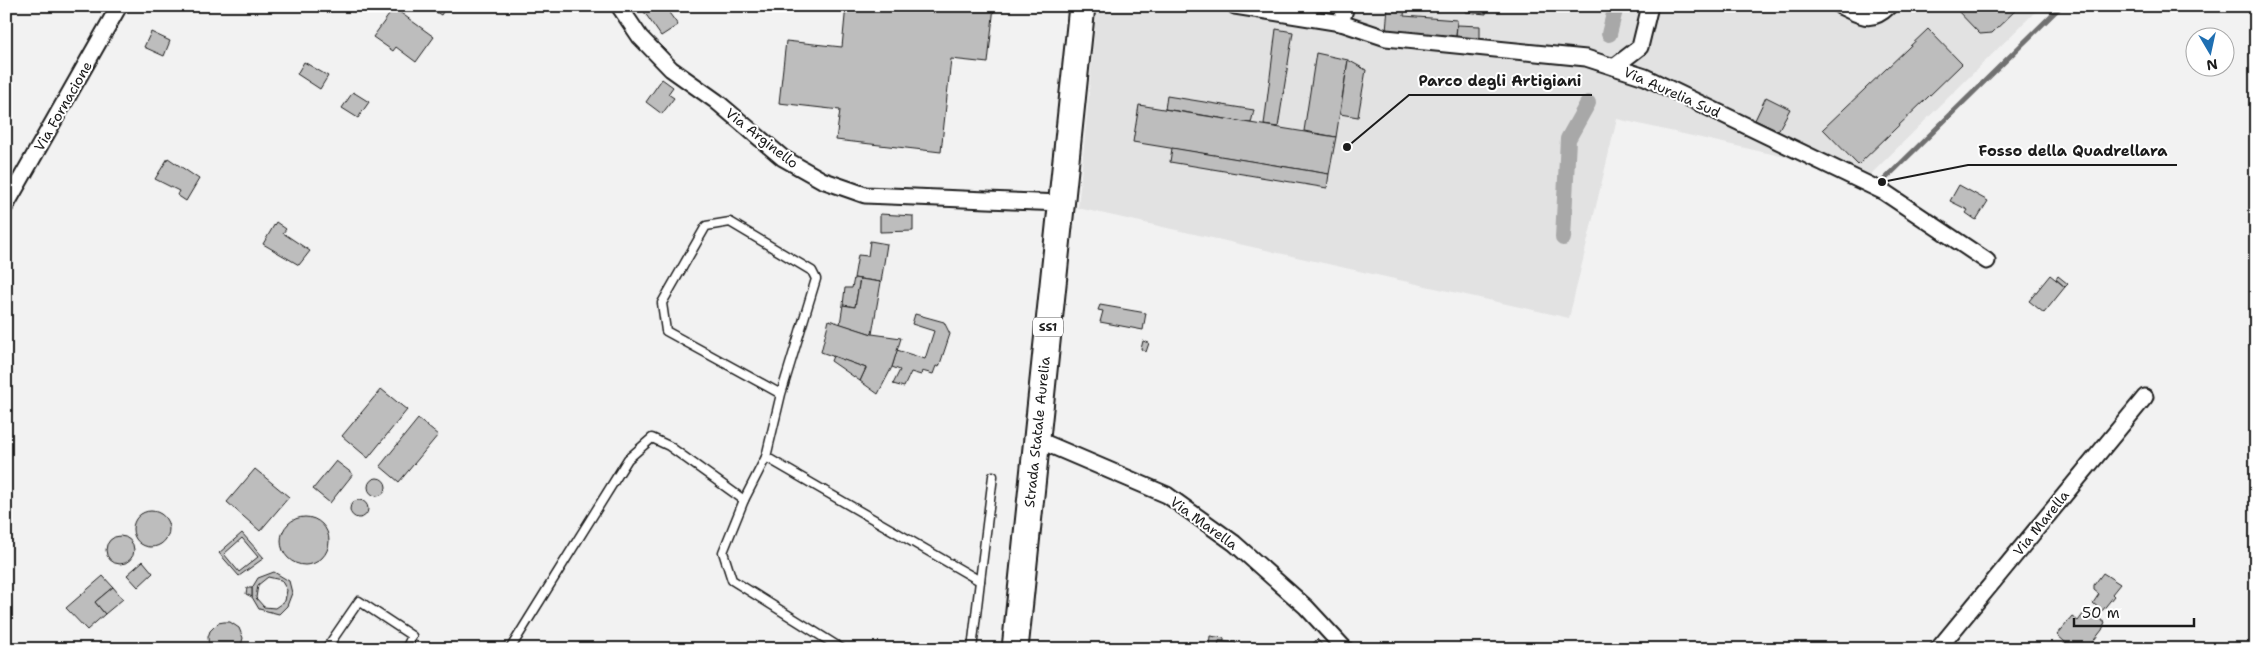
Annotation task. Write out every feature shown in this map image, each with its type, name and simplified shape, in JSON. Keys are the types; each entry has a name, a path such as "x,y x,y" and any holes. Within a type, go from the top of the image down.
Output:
{"main road":[{"name":"Strada Statale Aurelia","path":"1015,649 1082,6"}],"street":[{"name":"Via Fornacione","path":"6,205 119,6"},
{"name":"Via Arginello","path":"619,6 640,37 671,69 716,102 784,158 822,180 865,195 1062,203"},
{"name":"Via Aurelia Sud","path":"1235,6 1342,23 1386,38 1586,58 1645,77 1884,192 1987,261"},
{"path":"1342,23 1346,6"},
{"path":"1614,67 1640,47 1650,6"},
{"path":"1840,6 1871,18 1880,15 1888,6"},
{"name":"Via Marella","path":"1938,649 2145,397"},
{"name":"Via Marella","path":"1036,439 1167,495 1234,543 1306,607 1345,649"}],"lane":[{"path":"780,394 666,331 662,303 706,226 730,222 812,271 816,279 780,394 766,457 744,500 723,552 732,580 842,649"},
{"path":"510,649 628,459 652,438 668,446 744,500"},
{"path":"766,457 980,581"},
{"path":"972,649 993,476"},
{"path":"326,649 359,601 412,636 406,649"}],"shaded area":[{"path":"1097,6 2041,6 1869,176 1617,119 1569,318 1078,208"}],"building":[{"path":"430,6 451,6 449,9 446,7 441,15 429,8"},
{"path":"640,6 664,6 678,25 661,36"},
{"path":"846,6 994,6 988,63 951,59 941,152 836,140 840,110 779,103 786,41 842,47"},
{"path":"1388,6 1405,6 1404,16 1457,20 1456,38 1386,32"},
{"path":"1465,6 1487,6 1486,14 1465,12"},
{"path":"1953,6 2020,6 1992,33 1980,34"},
{"path":"394,8 434,37 416,62 396,47 393,51 373,37"},
{"path":"1457,25 1480,26 1480,39 1456,38"},
{"path":"1276,29 1293,32 1278,127 1264,125"},
{"path":"1928,29 1962,64 1858,165 1823,129"},
{"path":"151,32 170,41 164,56 144,47"},
{"path":"1316,53 1348,60 1336,137 1304,131"},
{"path":"1348,60 1366,70 1358,117 1340,114"},
{"path":"304,62 328,76 320,89 297,74"},
{"path":"662,79 673,87 668,94 674,98 662,114 646,102"},
{"path":"353,92 369,102 358,118 342,108"},
{"path":"1167,96 1254,110 1251,123 1165,109"},
{"path":"1766,97 1790,109 1778,131 1755,120"},
{"path":"1139,105 1336,137 1329,174 1133,142"},
{"path":"1172,148 1329,174 1327,188 1170,162"},
{"path":"168,158 199,179 186,201 177,195 179,191 155,179"},
{"path":"1959,185 1988,201 1976,220 1966,213 1968,210 1950,201"},
{"path":"880,214 913,216 913,231 880,232"},
{"path":"276,222 286,229 283,233 310,251 299,265 263,244"},
{"path":"870,241 887,244 881,282 854,278 858,255 868,256"},
{"path":"2050,275 2065,287 2044,313 2029,301"},
{"path":"2058,276 2068,284 2065,287 2056,279"},
{"path":"854,278 860,279 855,307 843,305 845,288 852,288"},
{"path":"860,279 881,282 872,334 840,324 843,305 855,307"},
{"path":"1100,305 1146,313 1143,330 1100,322 1103,311 1098,310"},
{"path":"915,314 944,322 950,334 939,367 936,366 933,374 922,371 921,375 911,372 904,387 893,384 900,370 892,367 897,350 925,359 934,331 912,324"},
{"path":"829,320 872,334 901,338 892,367 878,394 860,381 866,368 821,352"},
{"path":"1143,341 1149,343 1146,352 1141,349"},
{"path":"833,356 866,368 860,381 831,361"},
{"path":"381,389 407,410 368,458 342,436"},
{"path":"418,419 438,435 399,482 380,466"},
{"path":"336,461 353,474 330,503 313,489"},
{"path":"255,469 289,497 260,531 227,502"},
{"path":"377,478 383,481 386,487 383,493 377,496 371,493 368,487 371,481"},
{"path":"359,500 365,503 368,509 365,515 359,518 353,515 350,509 353,503"},
{"path":"151,511 164,516 169,529 164,542 151,547 138,542 133,529 138,516"},
{"path":"300,517 310,517 322,524 329,536 329,546 322,558 310,565 300,565 292,561 285,554 281,546 281,536 285,528 292,521"},
{"path":"242,533 264,558 239,576 219,553","holes":["242,538 258,557 239,572 224,554"]},
{"path":"120,536 130,540 134,550 130,560 120,564 110,560 106,550 110,540"},
{"path":"143,561 153,573 138,587 127,575"},
{"path":"274,572 289,581 292,593 287,606 279,614 259,609 252,597 252,588 258,578","holes":["268,577 281,580 287,590 285,601 275,608 264,607 256,598 258,585"]},
{"path":"2103,573 2120,584 2112,594 2114,596 2102,611 2093,603 2099,594 2094,590 2094,585"},
{"path":"103,576 113,587 95,602 105,614 87,630 66,608"},
{"path":"113,587 123,599 105,614 95,602"},
{"path":"247,588 252,588 252,597 246,594"},
{"path":"2087,609 2105,623 2102,630 2087,649 2064,649 2062,647 2065,642 2057,635 2072,617 2078,621"},
{"path":"230,622 239,628 243,638 240,649 209,649 208,637 210,631 218,623"},
{"path":"1210,636 1224,638 1224,641 1219,641 1218,649 1205,649 1209,648"},
{"path":"1317,639 1324,647 1323,649 1308,649"},
{"path":"1219,641 1236,643 1235,649 1218,649"}],"waterway":[{"path":"1609,34 1616,6"},
{"path":"1882,182 2061,6"},
{"path":"1563,238 1568,139 1588,103"}],"place":[{"name":"Parco degli Artigiani","path":"1347,147"},
{"name":"Fosso della Quadrellara","path":"1882,182"}]}
